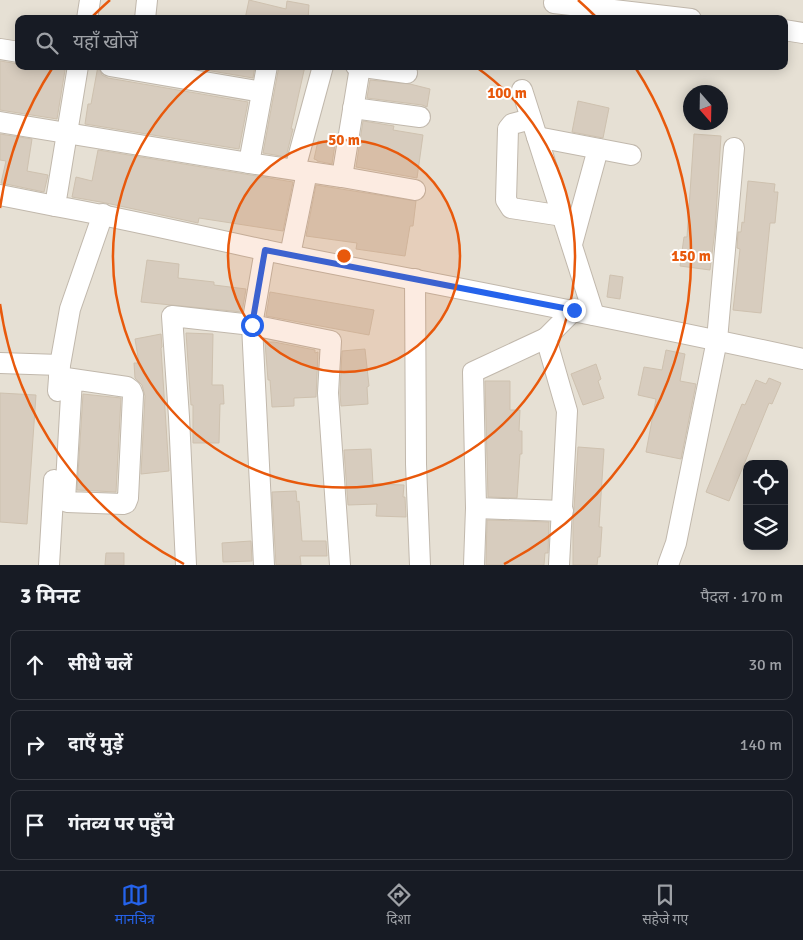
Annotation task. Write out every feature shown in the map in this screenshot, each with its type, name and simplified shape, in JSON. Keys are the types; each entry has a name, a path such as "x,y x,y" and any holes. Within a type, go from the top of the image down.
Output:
{"street":[{"path":"88,15 90,0"},
{"path":"145,15 147,0"},
{"path":"554,3 659,7 680,15"},
{"path":"788,31 803,33"},
{"path":"0,49 15,51"},
{"path":"55,206 77,70"},
{"path":"149,70 262,92"},
{"path":"249,164 266,70"},
{"path":"290,255 301,171 322,70"},
{"path":"342,177 354,108 358,70"},
{"path":"387,70 407,72"},
{"path":"522,90 594,315"},
{"path":"354,108 420,117"},
{"path":"0,122 415,190"},
{"path":"563,216 511,208 506,200 508,129 512,124 534,128 598,149 631,155"},
{"path":"668,565 676,544 717,340 734,148"},
{"path":"572,244 598,149"},
{"path":"0,195 102,214 265,250 574,310 803,359"},
{"path":"49,565 63,374 70,309 102,214"},
{"path":"264,565 252,325 265,250"},
{"path":"415,279 416,464 420,565"},
{"path":"474,565 476,508 473,372 546,338 574,310"},
{"path":"186,565 172,316 252,325 331,341 328,393 340,565"},
{"path":"546,338 567,411 559,565"},
{"path":"0,363 63,374 127,387 131,390 133,395 128,498 126,503 67,502 64,500 63,374"},
{"path":"476,508 562,510"}],"shaded area":[{"path":"0,0 803,0 803,565 0,565"}],"building":[{"path":"249,0 286,9 287,1 309,5 308,15 246,15"},
{"path":"0,61 15,63 15,70 65,70 57,119 0,110"},
{"path":"97,70 100,70 102,75 108,78 248,102 239,149 85,124 88,104 91,104"},
{"path":"206,70 254,70 253,78"},
{"path":"278,70 304,70 286,157 263,153"},
{"path":"370,80 410,84 430,89 427,107 367,98"},
{"path":"578,101 609,108 603,138 572,132"},
{"path":"363,121 394,126 393,130 423,135 417,178 356,167"},
{"path":"0,134 32,139 27,171 48,175 44,192 1,183 6,161 0,160"},
{"path":"694,134 721,136 715,230 710,270 680,266 684,237 687,237"},
{"path":"318,141 335,144 332,164 314,159"},
{"path":"98,150 293,182 283,231 199,218 198,223 72,197 76,177 92,181"},
{"path":"748,181 775,184 774,192 778,192 775,223 770,223 761,313 733,310 740,249 737,248 738,232 741,232 742,222 744,223"},
{"path":"316,185 416,201 413,226 410,226 405,256 356,249 357,243 306,236"},
{"path":"147,260 179,264 178,278 214,282 214,285 246,289 242,312 141,302"},
{"path":"610,275 623,277 620,299 607,297"},
{"path":"270,292 374,310 369,335 266,316"},
{"path":"186,333 213,334 212,385 223,385 224,404 220,404 219,443 193,443 193,405 191,405"},
{"path":"161,334 169,471 141,474 145,396 142,385 135,378 134,363 139,363 135,339"},
{"path":"265,342 274,342 315,350 315,353 318,352 316,397 294,398 294,406 272,407"},
{"path":"365,349 369,386 367,387 368,404 341,406 342,351"},
{"path":"666,350 685,354 680,381 696,384 681,459 646,452 656,399 638,395 644,367 662,370"},
{"path":"596,364 601,379 598,381 604,398 583,405 571,374"},
{"path":"769,378 781,383 772,404 769,403 746,460 743,460 743,467 729,501 706,492 742,404 745,405 756,380 766,384"},
{"path":"485,381 510,381 510,410 520,410 519,431 522,431 522,454 520,454 517,498 488,497"},
{"path":"0,393 36,395 27,524 0,522"},
{"path":"83,394 121,398 116,492 77,490"},
{"path":"578,447 604,449 599,527 602,527 600,557 598,557 597,565 573,565 573,524"},
{"path":"371,449 373,484 404,485 403,497 405,497 406,517 376,516 377,504 348,505 344,450"},
{"path":"296,491 297,502 299,501 302,541 326,541 327,556 300,556 301,565 276,565 272,492"},
{"path":"487,520 549,522 548,553 545,553 544,565 486,565"},
{"path":"251,541 252,561 223,562 222,543"},
{"path":"106,553 124,553 124,565 105,565"}],"route":[{"path":"252,325 265,250 574,310"}]}
